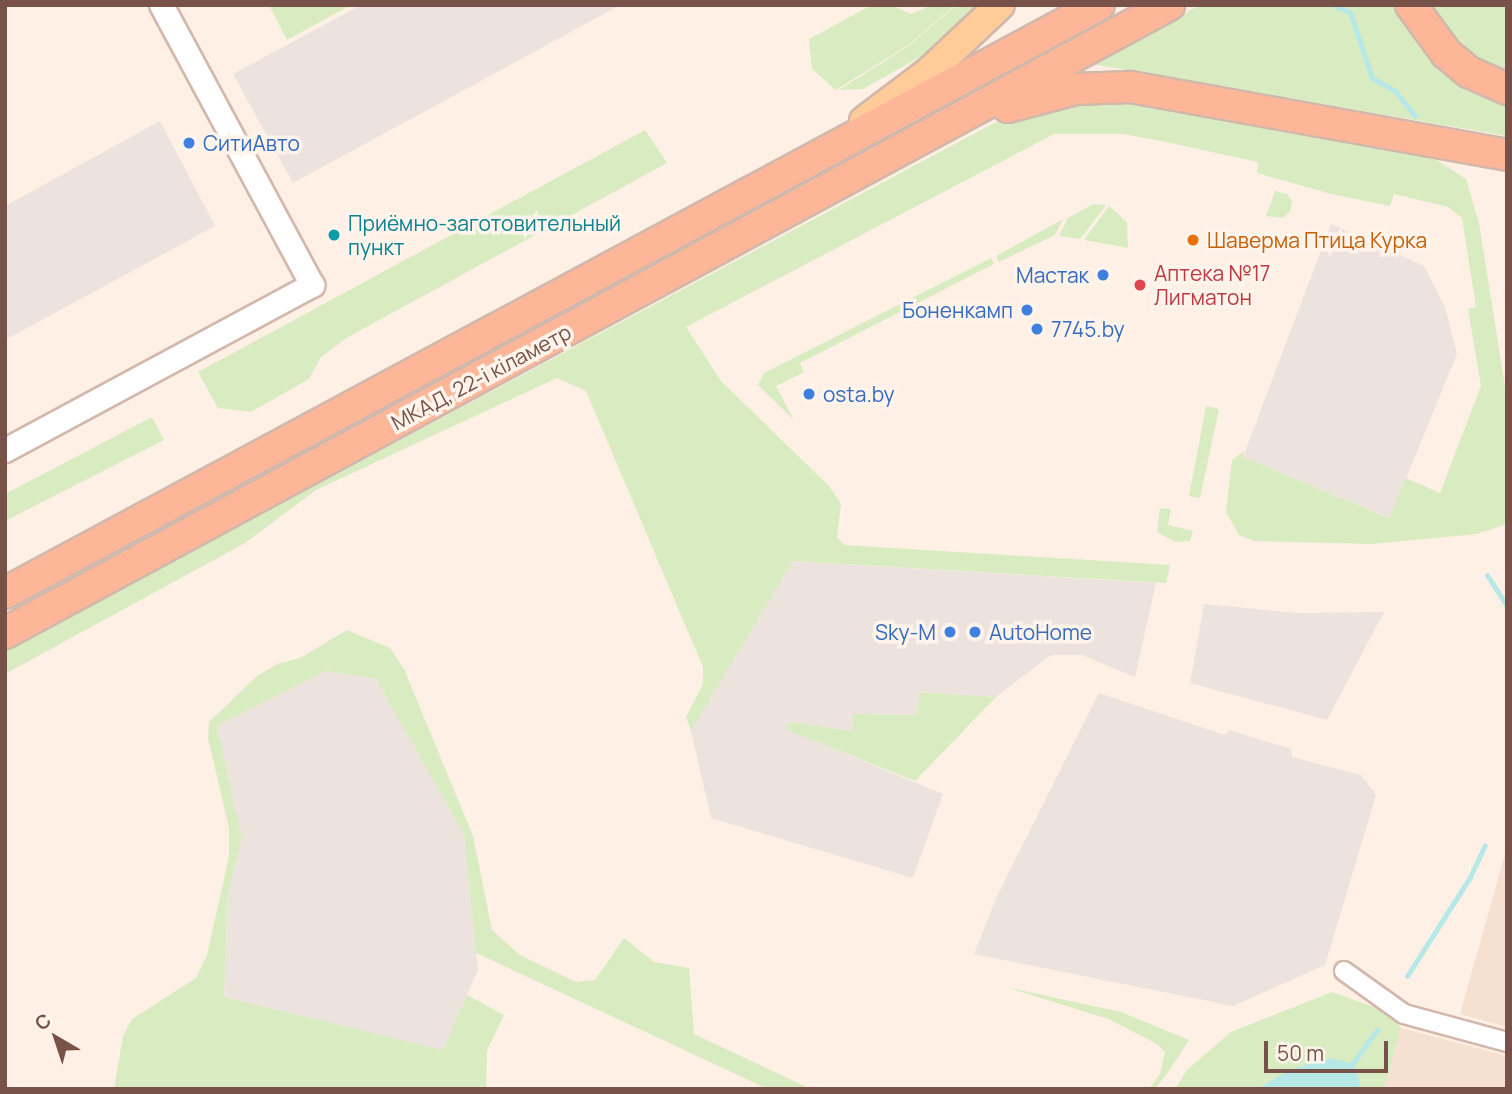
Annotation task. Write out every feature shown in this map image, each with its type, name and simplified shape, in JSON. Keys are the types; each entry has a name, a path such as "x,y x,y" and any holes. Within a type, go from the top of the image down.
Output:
{"highway":[{"name":"МКАД, 22-і кіламетр","path":"5,593 1098,5"},
{"name":"МКАД, 22-і кіламетр","path":"5,633 1169,5"},
{"path":"1410,5 1446,53 1469,72 1507,89"},
{"path":"928,135 1033,99 1102,85 1507,155"}],"main road":[{"path":"830,147 930,71 1000,5"}],"street":[{"path":"5,450 312,285 161,5"},
{"path":"1344,971 1404,1014 1507,1042"}],"shaded area":[{"path":"361,5 620,5 293,183 233,74"},
{"path":"160,121 215,226 5,340 5,206"},
{"path":"1331,224 1424,266 1445,307 1457,354 1390,518 1243,457"},
{"path":"793,561 1156,583 1135,677 1082,655 1051,655 996,697 920,692 916,715 853,714 853,731 789,722 788,730 943,794 913,878 711,818 691,731"},
{"path":"1204,604 1297,613 1384,612 1327,720 1190,683"},
{"path":"326,671 376,678 464,834 478,970 443,1050 224,998 228,895 242,838 217,726"},
{"path":"1099,693 1225,735 1229,730 1291,749 1292,757 1361,775 1376,795 1325,965 1233,1006 974,954 997,896"},
{"path":"1507,854 1507,1027 1460,1014"},
{"path":"1401,1028 1507,1056 1507,1089 1384,1089"}],"green space":[{"path":"269,5 351,5 287,40"},
{"path":"872,5 891,5 911,14 932,5 955,5 910,44 836,90 812,69 809,39"},
{"path":"956,5 986,5 945,43 863,89 839,90 910,45"},
{"path":"1200,5 1402,5 1507,101 1507,136 1091,64"},
{"path":"1427,5 1507,5 1507,73 1466,51"},
{"path":"1076,92 1429,155 1466,179 1479,223 1507,399 1507,524 1477,534 1373,544 1254,541 1239,535 1226,512 1232,460 1244,451 1243,457 1389,518 1406,478 1440,493 1481,386 1468,309 1476,307 1462,218 1448,207 1394,194 1390,206 1331,194 1257,173 1258,162 1166,142 1124,134 1054,134 686,327 721,381 829,486 841,504 837,537 844,545 1170,565 1166,583 793,561 691,731 686,717 703,684 703,667 586,391 557,378 316,490 245,543 5,674 5,651 1009,115"},
{"path":"645,130 667,163 348,337 321,357 309,379 251,412 218,408 198,372"},
{"path":"1275,191 1287,194 1292,201 1290,212 1282,218 1266,216"},
{"path":"1093,204 1106,205 1080,239 1059,236 1068,218"},
{"path":"1109,206 1127,222 1128,248 1084,240"},
{"path":"1063,219 1055,235 999,262 996,256"},
{"path":"991,258 994,264 800,363 804,372 776,386 794,420 758,385 764,373"},
{"path":"1206,406 1219,409 1200,498 1189,496"},
{"path":"152,417 164,440 5,521 5,494"},
{"path":"1160,508 1171,509 1168,525 1193,531 1190,541 1175,542 1157,532"},
{"path":"347,630 390,648 404,669 473,836 492,930 520,955 576,982 595,980 624,938 654,962 689,968 694,1034 811,1089 768,1089 476,953 464,834 376,679 326,671 217,726 242,838 228,895 224,997 443,1050 467,995 504,1015 487,1051 486,1089 114,1089 123,1036 132,1019 196,978 207,955 229,856 229,828 208,738 209,722 256,677 277,664 300,658"},
{"path":"920,692 996,697 915,781 787,730 789,722 853,731 853,714 916,715"},
{"path":"1006,987 1121,1012 1189,1040 1155,1089 1149,1089 1160,1074 1165,1052 1157,1044 1108,1019"},
{"path":"1332,992 1385,1011 1401,1028 1384,1089 1361,1089 1353,1064 1289,1070 1257,1089 1175,1089 1187,1070 1231,1032"}],"water":[{"path":"1331,1058 1354,1064 1361,1089 1257,1089 1289,1070"}],"waterway":[{"path":"1333,5 1350,12 1372,78 1395,91 1415,116"},
{"path":"1487,575 1507,606"},
{"path":"1407,976 1470,877 1485,845"},
{"path":"1350,1067 1377,1030"}],"place":[{"name":"СитиАвто","path":"189,143"},
{"name":"Приёмно-заготовительный пункт","path":"334,235"},
{"name":"Шаверма Птица Курка","path":"1193,240"},
{"name":"Мастак","path":"1103,275"},
{"name":"Аптека №17 Лигматон","path":"1140,285"},
{"name":"Боненкамп","path":"1027,310"},
{"name":"7745.by","path":"1037,329"},
{"name":"osta.by","path":"809,394"},
{"name":"Sky-M","path":"950,632"},
{"name":"AutoHome","path":"975,632"}]}
